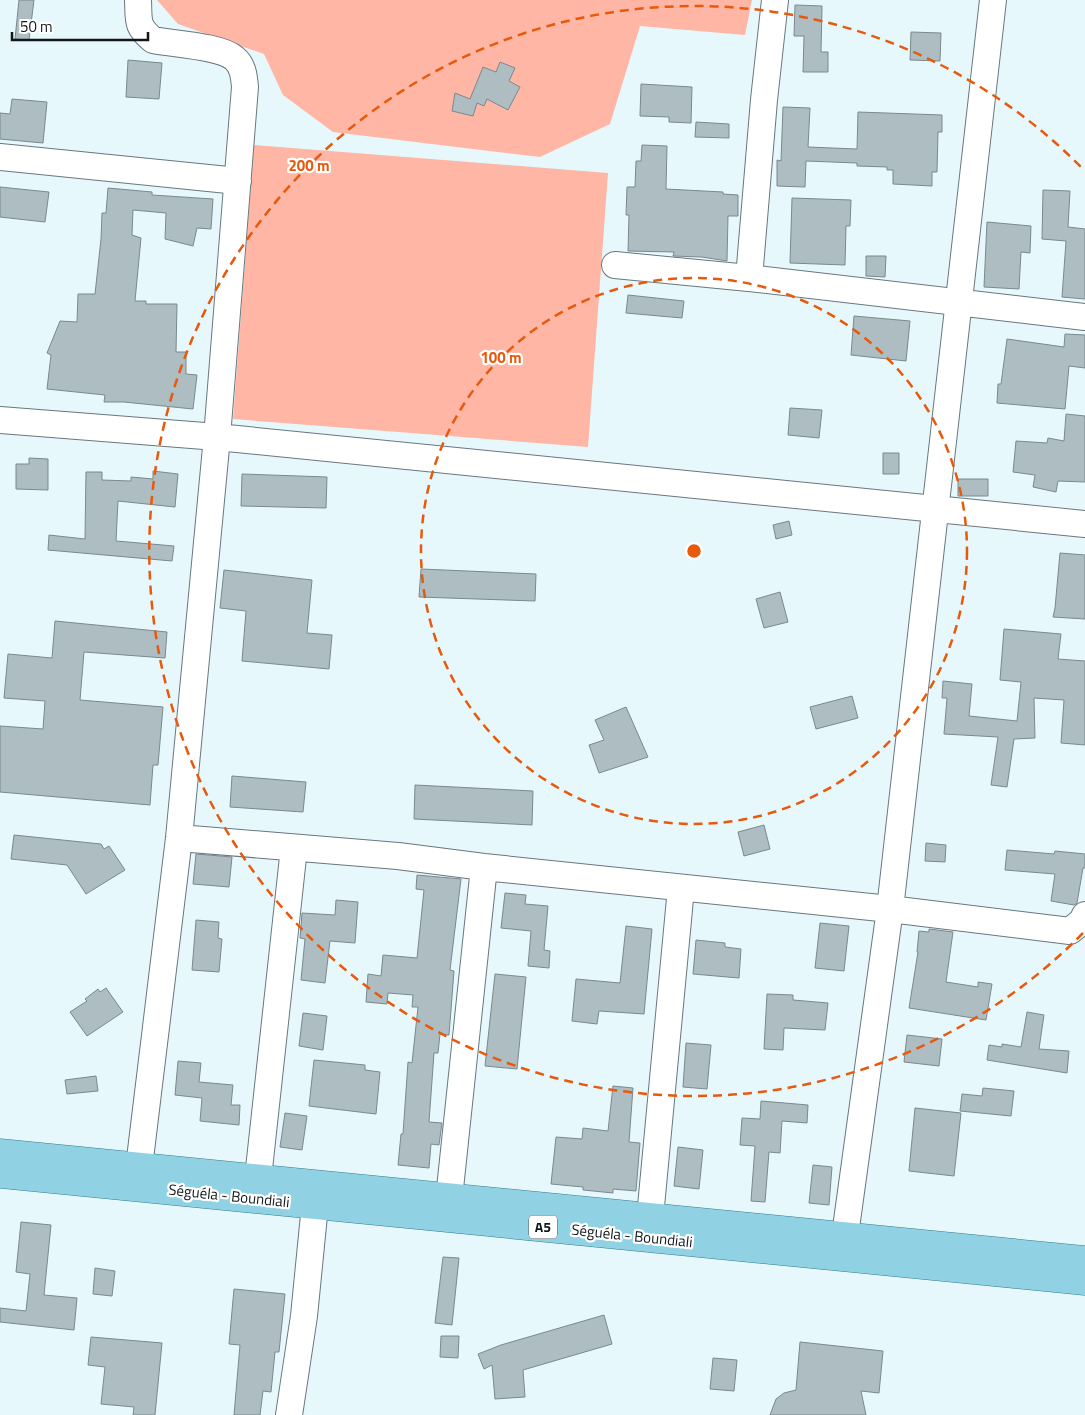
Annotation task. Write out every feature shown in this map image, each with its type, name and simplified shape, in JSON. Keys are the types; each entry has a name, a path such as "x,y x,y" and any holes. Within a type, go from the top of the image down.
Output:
{"main road":[{"name":"Séguéla - Boundiali","path":"0,1153 650,1217 1085,1281"},
{"name":"Séguéla - Boundiali","path":"0,1174 315,1205 844,1247 1085,1260"}],"street":[{"path":"138,0 139,25 153,40 223,52 235,58 243,70 245,87 217,437 179,838 139,1167"},
{"path":"749,278 764,100 775,0"},
{"path":"844,1247 890,909 993,0"},
{"path":"0,157 238,180"},
{"path":"615,265 960,301 1085,317"},
{"path":"0,420 217,437 1085,524"},
{"path":"179,838 398,856 484,867 890,909 1070,931 1082,921 1085,915"},
{"path":"258,1178 294,848"},
{"path":"449,1198 484,867"},
{"path":"650,1217 681,888"},
{"path":"289,1415 304,1316 315,1205"}],"shaded area":[{"path":"157,0 752,0 745,35 640,26 610,124 540,157 333,132 283,95 264,54 178,24"},
{"path":"254,145 608,173 588,447 233,419"}],"building":[{"path":"19,0 34,0 29,40 15,39"},
{"path":"795,5 822,6 821,52 828,52 828,72 803,72 804,36 794,36"},
{"path":"911,32 941,33 940,61 910,60"},
{"path":"128,60 162,63 159,99 126,97"},
{"path":"500,62 515,68 509,81 520,87 508,110 487,99 484,106 477,103 473,116 452,111 455,93 470,99 483,67 496,72"},
{"path":"641,84 692,87 691,123 669,122 669,117 640,116"},
{"path":"12,99 47,102 43,143 0,139 0,113 10,114"},
{"path":"783,107 810,108 808,147 857,149 858,112 942,115 942,132 938,132 937,172 932,172 932,186 893,184 893,170 887,170 887,167 857,166 857,163 806,161 805,187 777,186 777,160 781,161"},
{"path":"696,122 729,124 729,138 695,137"},
{"path":"642,145 667,146 666,189 723,192 723,194 738,195 738,216 728,216 727,261 702,257 673,256 674,252 628,251 629,215 626,215 627,187 635,187 636,161 641,161"},
{"path":"0,187 49,192 45,222 0,217"},
{"path":"108,188 152,192 152,195 213,199 211,229 197,228 193,246 165,239 166,213 133,210 132,235 141,238 135,301 146,301 146,304 177,304 176,352 186,352 186,374 197,375 193,409 124,402 104,402 105,395 47,389 51,355 47,353 60,321 77,322 78,294 95,294 102,213 106,213"},
{"path":"1043,190 1070,191 1068,227 1085,229 1085,299 1062,297 1066,241 1042,239"},
{"path":"792,198 851,200 850,226 846,226 845,265 790,263"},
{"path":"987,222 1031,226 1030,253 1021,252 1019,289 984,287"},
{"path":"866,256 886,256 885,277 866,276"},
{"path":"628,295 684,301 682,318 626,313"},
{"path":"854,316 910,321 906,361 851,355"},
{"path":"1065,334 1085,335 1085,368 1069,366 1065,409 997,403 998,384 1001,384 1007,339 1064,347"},
{"path":"790,408 822,410 819,438 788,435"},
{"path":"1066,414 1085,416 1085,482 1058,481 1056,492 1033,487 1035,475 1013,472 1016,441 1047,443 1048,438 1064,441"},
{"path":"883,453 899,453 899,474 883,474"},
{"path":"29,458 48,459 48,490 16,489 16,464 29,464"},
{"path":"153,471 178,474 175,507 118,501 116,541 174,546 172,561 48,550 49,535 85,539 86,472 102,472 102,480 131,481 131,477 153,479"},
{"path":"242,474 327,477 326,508 241,506"},
{"path":"958,479 988,479 988,496 958,496"},
{"path":"789,521 792,535 776,539 773,525"},
{"path":"1060,553 1085,555 1085,619 1053,617"},
{"path":"421,569 536,574 535,601 419,597"},
{"path":"224,570 312,580 307,633 332,635 329,669 242,661 246,611 220,608"},
{"path":"780,592 788,622 764,628 756,599"},
{"path":"55,621 167,632 165,658 84,652 80,700 163,707 158,765 153,765 150,805 0,792 0,726 43,729 45,701 4,698 8,654 52,658"},
{"path":"1004,629 1061,634 1058,659 1085,661 1085,745 1061,743 1064,700 1034,698 1035,738 1014,739 1007,787 991,785 998,737 944,734 947,698 942,698 943,681 972,684 969,716 1017,721 1021,682 1000,680"},
{"path":"852,696 858,718 816,729 810,707"},
{"path":"626,707 648,757 599,773 589,745 604,740 595,720"},
{"path":"232,776 306,782 303,812 230,807"},
{"path":"415,785 533,791 532,825 414,819"},
{"path":"764,825 770,849 744,856 738,832"},
{"path":"14,835 101,844 104,849 109,846 125,870 86,894 67,865 11,859"},
{"path":"926,843 946,845 945,862 925,861"},
{"path":"1007,850 1054,854 1055,851 1085,854 1085,868 1083,868 1077,903 1074,905 1051,901 1055,874 1005,870"},
{"path":"196,854 232,857 229,887 193,884"},
{"path":"417,875 461,879 450,970 454,971 449,1035 440,1034 438,1053 434,1053 429,1122 442,1123 439,1145 431,1144 429,1168 398,1165 401,1134 403,1134 408,1062 412,1063 418,1007 412,1007 413,995 388,993 387,1004 366,1002 368,974 381,976 383,955 417,958 424,890 416,889"},
{"path":"505,893 526,895 525,904 548,906 544,950 550,951 549,968 528,966 531,931 501,928"},
{"path":"336,900 358,902 355,943 330,941 325,983 301,980 305,939 300,938 302,913 335,915"},
{"path":"196,920 219,922 218,938 222,939 219,972 192,970"},
{"path":"820,923 849,926 844,971 815,968"},
{"path":"626,926 652,929 644,1014 599,1011 597,1024 572,1021 576,979 620,983"},
{"path":"929,929 953,932 946,982 978,987 978,982 992,984 986,1020 909,1008 918,952 919,931 929,932"},
{"path":"696,940 725,943 725,947 741,949 739,978 693,974"},
{"path":"495,974 526,977 517,1069 485,1066"},
{"path":"106,988 123,1012 87,1036 70,1012 87,1001 85,999 98,989 100,992"},
{"path":"767,994 793,995 793,1000 828,1003 825,1030 784,1028 783,1050 764,1049"},
{"path":"1027,1012 1044,1015 1039,1049 1069,1051 1067,1073 987,1060 989,1045 1002,1047 1002,1044 1021,1047"},
{"path":"303,1013 327,1016 323,1050 299,1046"},
{"path":"907,1035 942,1039 939,1066 904,1062"},
{"path":"686,1043 711,1045 707,1089 683,1087"},
{"path":"314,1060 365,1065 365,1070 380,1072 376,1114 309,1106"},
{"path":"178,1061 201,1063 199,1082 233,1085 231,1105 240,1105 239,1125 200,1121 202,1098 175,1095"},
{"path":"96,1076 98,1091 67,1094 65,1080"},
{"path":"613,1086 633,1088 629,1142 640,1143 636,1191 613,1189 613,1193 583,1190 583,1187 551,1184 556,1137 582,1139 583,1128 608,1131"},
{"path":"983,1088 1014,1091 1011,1116 960,1111 962,1094 982,1096"},
{"path":"761,1101 808,1105 807,1123 782,1121 780,1153 769,1152 765,1202 751,1201 755,1146 740,1145 742,1118 760,1119"},
{"path":"915,1108 961,1113 954,1176 909,1171"},
{"path":"285,1113 307,1116 302,1150 280,1147"},
{"path":"678,1147 703,1150 699,1189 674,1186"},
{"path":"813,1165 832,1167 829,1205 809,1203"},
{"path":"21,1222 51,1225 44,1295 77,1298 74,1330 0,1322 0,1308 26,1311 30,1274 16,1272"},
{"path":"443,1257 459,1258 452,1325 435,1323"},
{"path":"95,1268 115,1271 112,1296 93,1294"},
{"path":"234,1289 285,1294 279,1352 275,1352 271,1392 263,1391 260,1415 234,1415 240,1345 229,1344"},
{"path":"604,1315 612,1344 523,1370 525,1397 495,1399 492,1365 484,1369 478,1354 501,1345"},
{"path":"441,1336 459,1336 458,1358 440,1357"},
{"path":"91,1337 162,1343 155,1415 133,1415 134,1407 101,1404 105,1367 88,1365"},
{"path":"800,1342 883,1351 879,1393 861,1391 866,1415 770,1415 776,1399 784,1393 796,1390"},
{"path":"713,1358 737,1360 734,1391 710,1389"}]}
